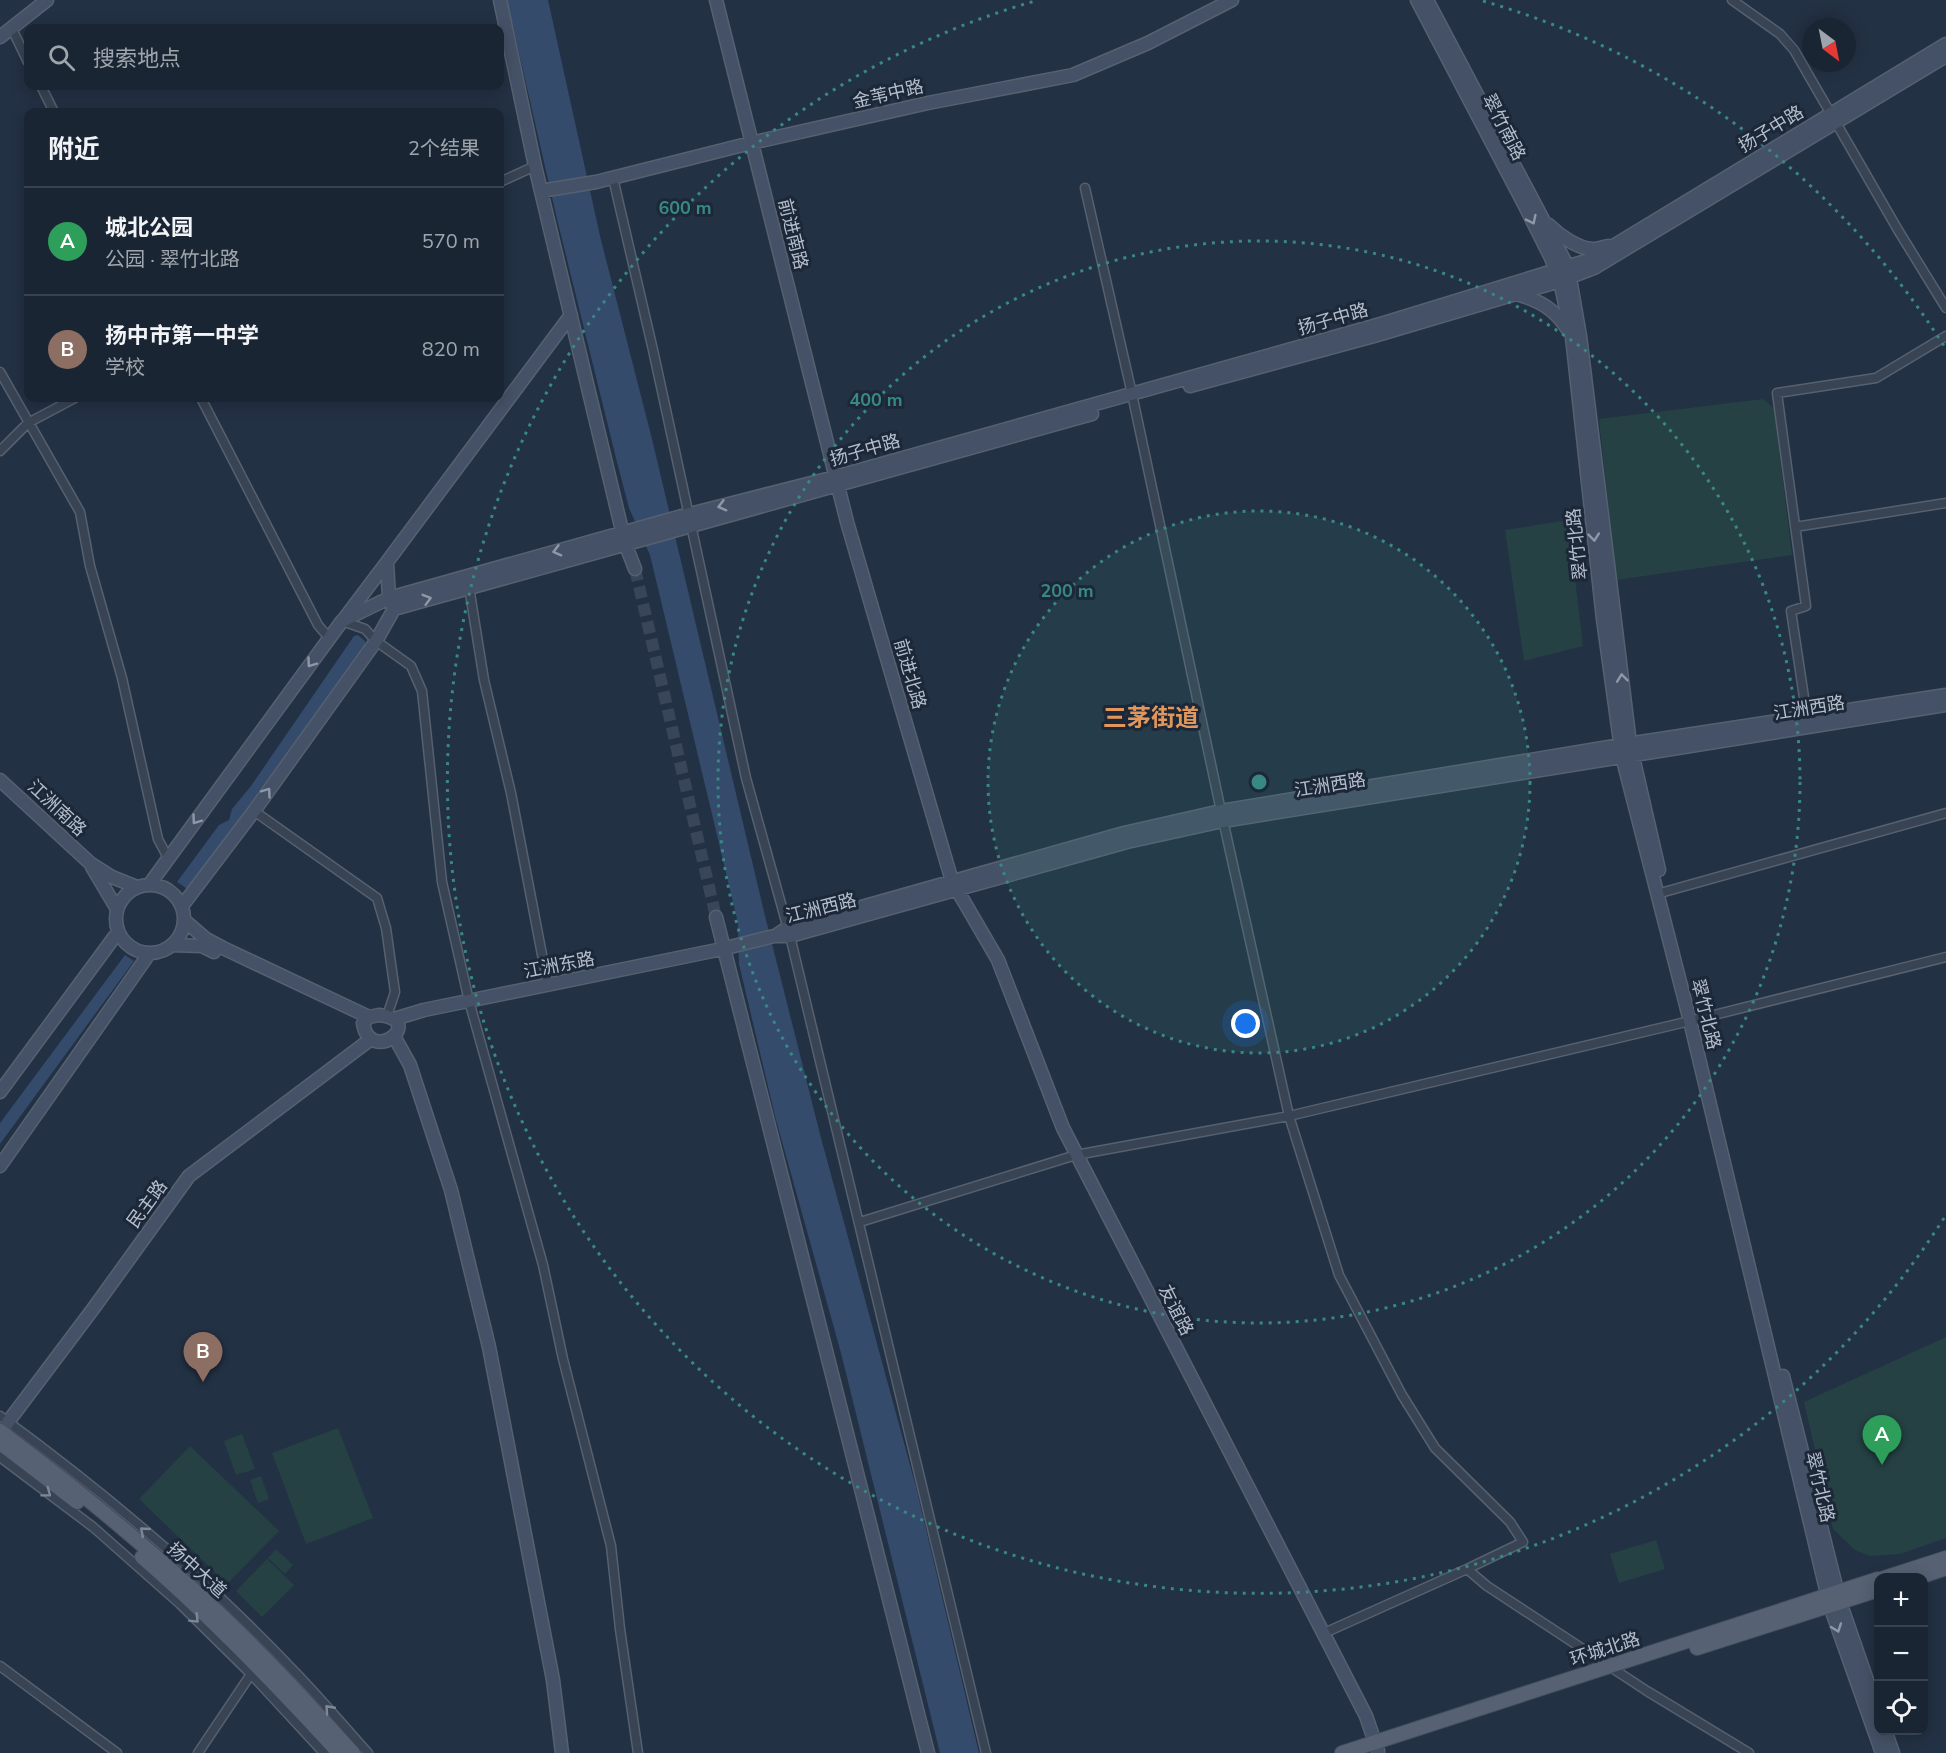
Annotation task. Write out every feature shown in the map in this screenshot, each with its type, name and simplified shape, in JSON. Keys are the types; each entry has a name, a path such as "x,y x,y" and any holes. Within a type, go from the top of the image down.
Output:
{"main road":[{"path":"0,37 5,26 33,0"},
{"path":"5,26 46,0"},
{"path":"500,0 535,166 544,191 571,315 630,537 635,570"},
{"name":"前进南路","path":"716,0 836,481"},
{"name":"金苇中路","path":"544,191 596,182 751,143 928,103 1073,75 1148,42 1232,0"},
{"name":"翠竹南路","path":"1418,0 1524,204 1564,274"},
{"name":"翠竹南路","path":"1427,0 1543,218 1564,274"},
{"name":"扬子中路","path":"1133,398 1384,323 1594,268 1835,118 1946,44"},
{"name":"扬子中路","path":"630,537 1517,294 1593,259 1946,56"},
{"path":"1543,218 1556,232 1574,243 1591,249 1615,245"},
{"name":"翠竹北路","path":"1564,274 1603,619 1627,750 1834,1599 1882,1753"},
{"name":"翠竹北路","path":"1564,274 1580,336 1627,750 1664,892 1693,1020"},
{"path":"1517,294 1536,300 1553,310 1572,337"},
{"path":"90,863 112,877 143,886 169,890 182,906 184,920 181,934 172,945 157,953 149,954 133,950 127,945 118,932 116,917 117,909 125,896 143,886 168,858 329,638 571,315"},
{"name":"前进北路","path":"836,481 954,885"},
{"path":"391,603 469,587 630,537"},
{"path":"342,621 391,603 630,537"},
{"path":"182,906 254,811 376,641 391,603 387,562"},
{"name":"江洲西路","path":"727,948 954,885 1124,833 1946,695"},
{"name":"江洲西路","path":"1627,750 1946,705"},
{"name":"江洲南路","path":"0,780 90,863"},
{"path":"90,863 117,909"},
{"name":"友谊路","path":"954,885 998,960 1058,1117 1076,1155 1366,1716 1376,1749"},
{"path":"716,917 727,948 928,1753"},
{"path":"184,920 214,944 366,1020"},
{"path":"0,1092 118,932"},
{"path":"172,945 202,946 366,1020 390,1017 398,1025 398,1032 395,1038 387,1041 371,1039 365,1033 366,1020"},
{"name":"江洲东路","path":"390,1017 727,948"},
{"path":"0,1166 149,954"},
{"path":"395,1038 410,1065 452,1190 489,1347 553,1680 562,1753"},
{"name":"民主路","path":"2,1430 189,1176 371,1039"},
{"name":"扬中大道","path":"2,1430 192,1601 254,1670 339,1753"},
{"name":"扬中大道","path":"2,1430 100,1508 198,1594 286,1680 353,1753"},
{"path":"1900,1573 1946,1558"},
{"path":"1928,1574 1946,1568"},
{"name":"环城北路","path":"1834,1599 1874,1581"},
{"name":"环城北路","path":"1342,1753 1376,1749 1834,1599 1874,1591"},
{"name":"翠竹北路","path":"1834,1599 1874,1702"},
{"path":"1886,1735 1893,1753"}],"street":[{"path":"1732,0 1780,34 1794,50 1946,308"},
{"path":"5,26 24,56"},
{"path":"43,90 52,108"},
{"path":"504,180 535,166"},
{"path":"613,178 653,350 687,521 746,778 789,932 986,1753"},
{"path":"1085,188 1289,1116 1339,1275 1402,1395 1435,1448 1510,1522 1523,1542 1322,1634"},
{"path":"1807,717 1791,611 1806,606 1777,393 1876,378 1946,336"},
{"path":"0,372 80,513 90,566 122,678 158,838 168,858"},
{"path":"0,451 28,423 67,402"},
{"path":"203,402 318,625 329,638"},
{"path":"1795,527 1946,503"},
{"path":"469,587 484,680 511,793 548,986"},
{"path":"342,621 365,629 376,641 411,666 422,691 442,882 469,1001 543,1265 563,1359 611,1546 620,1629 638,1753"},
{"path":"254,811 377,898 386,928 395,992 390,1017"},
{"path":"1664,892 1946,813"},
{"path":"860,1222 1076,1155 1289,1116 1946,957"},
{"path":"2,1430 117,1508 206,1585 295,1671 368,1753"},
{"path":"0,1457 111,1543 254,1670 324,1753"},
{"path":"1467,1569 1487,1586 1647,1691 1749,1753"},
{"path":"0,1666 117,1753"},
{"path":"198,1753 254,1670"}],"green space":[{"path":"1763,399 1774,408 1792,555 1616,580 1599,419"},
{"path":"1568,520 1583,646 1524,661 1505,530"},
{"path":"1946,1337 1946,1538 1900,1554 1870,1556 1855,1550 1833,1529 1804,1402"},
{"path":"338,1428 373,1518 306,1544 272,1453"},
{"path":"242,1434 255,1469 236,1475 224,1441"},
{"path":"190,1446 279,1531 227,1584 139,1499"},
{"path":"261,1476 269,1499 258,1503 250,1480"},
{"path":"1656,1540 1665,1569 1619,1583 1610,1554"},
{"path":"276,1549 293,1565 285,1574 268,1558"},
{"path":"267,1559 294,1585 262,1617 236,1591"}],"water":[{"path":"507,0 548,0 600,236 652,439 765,916 821,1138 916,1487 979,1753 940,1753 841,1353 776,1120 739,964 738,923 650,555 629,508 617,462 557,219"},
{"path":"358,635 365,641 365,644 192,885 186,888 177,882 219,825 229,820 232,809 251,786 354,636"},
{"path":"125,955 134,961 0,1144 0,1123"}],"tunnel":[{"path":"635,569 716,917"}],"place":[{"name":"扬中市第一中学","path":"203,1382"},
{"name":"城北公园","path":"1882,1465"}],"district":[{"name":"三茅街道","path":"1151,718"}]}
